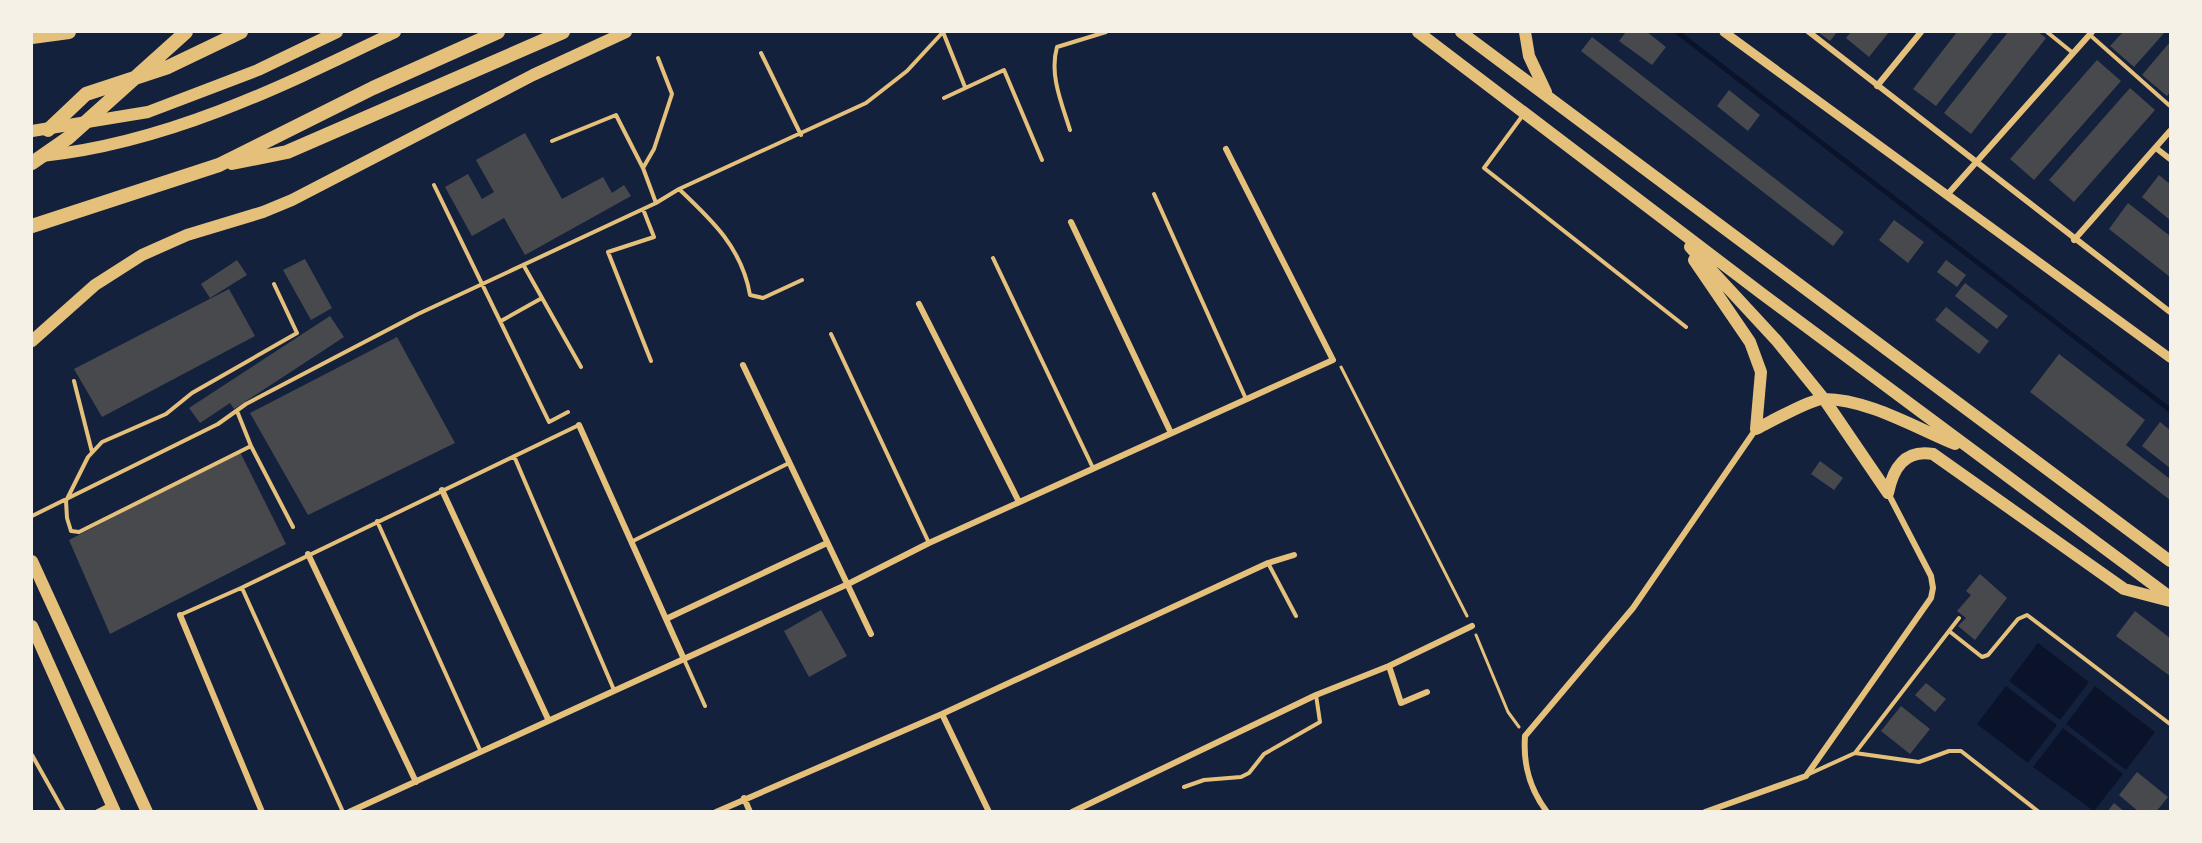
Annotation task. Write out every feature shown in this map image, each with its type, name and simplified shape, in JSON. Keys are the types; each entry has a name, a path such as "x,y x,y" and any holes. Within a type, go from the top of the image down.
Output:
{"highway":[{"path":"32,37 69,32"},
{"path":"32,163 68,138 186,32"},
{"path":"48,130 86,94 168,67 241,32"},
{"path":"219,165 373,88 498,32"},
{"path":"32,226 219,165 287,152 563,32"}],"main road":[{"path":"32,131 148,112 258,70 337,32"},
{"path":"32,157 154,134 270,93 395,32"},
{"path":"32,342 95,285 142,255 187,235 263,212 292,200 533,75 626,32"},
{"path":"1418,32 1669,224 2170,599"},
{"path":"1461,32 2170,561"},
{"path":"1525,32 1529,57 1547,95"},
{"path":"1669,224 1777,341 1824,399 1888,494"},
{"path":"1669,224 1750,342 1761,372 1756,429 1824,399 1846,400 1869,406 1972,451"},
{"path":"1888,494 1892,475 1901,461 1911,454 1922,452 1933,454 2124,589 2170,599"},
{"path":"32,561 147,812"},
{"path":"32,626 113,808"}],"street":[{"path":"1724,32 2170,358"},
{"path":"1809,32 2074,240 2170,312"},
{"path":"1877,86 1921,32"},
{"path":"1947,195 2091,33"},
{"path":"2074,240 2170,131"},
{"path":"2156,148 2170,159"},
{"path":"349,812 683,657 848,584 929,543 1333,360 1226,149"},
{"path":"1071,222 1171,433"},
{"path":"919,304 1019,502"},
{"path":"743,365 871,634"},
{"path":"579,425 668,618 683,657"},
{"path":"1547,812 1527,777 1524,755 1525,736 1633,608 1756,429"},
{"path":"442,490 549,719"},
{"path":"1705,812 1806,776 1932,598 1934,588 1931,576 1888,494"},
{"path":"668,618 827,543"},
{"path":"308,554 416,782"},
{"path":"716,812 942,714 1268,564 1294,555"},
{"path":"180,615 262,812"},
{"path":"1072,812 1316,695 1389,666 1472,626"},
{"path":"1389,666 1401,703 1427,692"},
{"path":"942,714 989,812"},
{"path":"744,798 750,812"},
{"path":"98,812 113,808"}],"lane":[{"path":"32,516 218,424 237,411 418,314 626,214 656,203 679,189 801,135 866,103 914,64 943,32 965,87"},
{"path":"1070,130 1056,86 1054,56 1057,47 1106,32"},
{"path":"2047,32 2073,53"},
{"path":"2091,33 2170,106"},
{"path":"761,53 801,135"},
{"path":"643,168 654,149 672,94 658,58"},
{"path":"944,98 1004,70 1042,160"},
{"path":"1525,112 1484,168 1686,327"},
{"path":"552,141 616,115 643,168 656,203"},
{"path":"435,185 549,422 568,412"},
{"path":"679,189 733,246 742,262 750,295 763,298 802,280"},
{"path":"1154,194 1246,400"},
{"path":"643,209 654,237 608,252 651,361"},
{"path":"993,258 1093,468"},
{"path":"524,265 581,367"},
{"path":"251,446 79,532 71,531 67,518 66,501 92,452 102,442 166,414 192,393 297,333 274,284"},
{"path":"501,321 542,298"},
{"path":"831,334 929,543"},
{"path":"74,381 92,452"},
{"path":"237,411 251,446 293,527"},
{"path":"180,615 242,588 308,554 579,425"},
{"path":"514,456 614,690"},
{"path":"631,542 789,463"},
{"path":"377,521 481,752"},
{"path":"1268,564 1296,616"},
{"path":"242,588 343,812"},
{"path":"1949,631 1982,657 1988,655 2018,619 2027,615 2170,724"},
{"path":"1806,776 1855,753 1959,618"},
{"path":"683,657 705,706"},
{"path":"1184,787 1204,780 1241,777 1249,772 1264,754 1320,722 1316,695"},
{"path":"1855,753 1919,762 1949,751 1961,751 2039,812"},
{"path":"32,755 64,812"}],"path":[{"path":"1333,360 1347,375 1472,626 1508,712 1525,736"}],"water":[{"path":"2038,643 2089,682 2060,720 2009,681"},
{"path":"2006,686 2057,725 2028,763 1977,724"},
{"path":"2095,686 2155,732 2126,770 2066,724"},
{"path":"2063,728 2123,774 2094,811 2033,767"}],"building":[{"path":"1626,32 1647,32 1666,47 1652,65 1619,41"},
{"path":"1818,32 1837,32 1830,41"},
{"path":"1851,32 1889,32 1869,57 1846,38"},
{"path":"1957,32 1994,32 1936,106 1913,89"},
{"path":"2008,32 2038,32 2046,38 1971,134 1944,113"},
{"path":"2123,32 2165,32 2134,67 2110,46"},
{"path":"1592,37 1844,232 1833,246 1581,51"},
{"path":"2170,42 2170,92 2167,96 2142,75"},
{"path":"2097,60 2121,81 2034,180 2010,159"},
{"path":"2130,88 2155,110 2074,202 2049,180"},
{"path":"1729,90 1760,115 1748,131 1717,106"},
{"path":"525,133 562,199 603,177 612,193 624,185 631,196 525,255 504,218 472,236 445,187 468,174 482,199 494,192 476,160"},
{"path":"2159,175 2170,184 2170,220 2142,197"},
{"path":"2128,203 2170,236 2170,277 2109,229"},
{"path":"1894,220 1924,242 1908,263 1879,240"},
{"path":"305,259 332,308 311,320 283,270"},
{"path":"237,260 247,275 210,298 201,284"},
{"path":"1946,260 1966,275 1957,287 1937,272"},
{"path":"1965,283 2008,316 1997,329 1955,296"},
{"path":"229,289 255,336 102,417 74,369"},
{"path":"1946,307 1989,341 1979,354 1935,320"},
{"path":"330,316 344,337 234,409 230,403 200,423 189,408"},
{"path":"397,337 455,443 308,515 250,413"},
{"path":"2059,354 2145,420 2126,445 2170,479 2170,500 2030,392"},
{"path":"2160,422 2170,430 2170,468 2142,446"},
{"path":"240,452 286,544 110,634 69,540"},
{"path":"1820,461 1843,478 1834,490 1811,474"},
{"path":"1980,574 2007,598 1975,640 1958,626 1966,618 1957,611 1971,595 1966,591"},
{"path":"821,610 847,656 809,677 784,631"},
{"path":"2135,611 2170,638 2170,676 2116,636"},
{"path":"1926,683 1946,699 1935,712 1915,695"},
{"path":"1901,706 1930,729 1910,754 1881,731"},
{"path":"2137,772 2168,797 2156,812 2139,812 2119,795"},
{"path":"2114,803 2125,812 2107,812"}],"waterway":[{"path":"1677,32 2170,410"}]}
